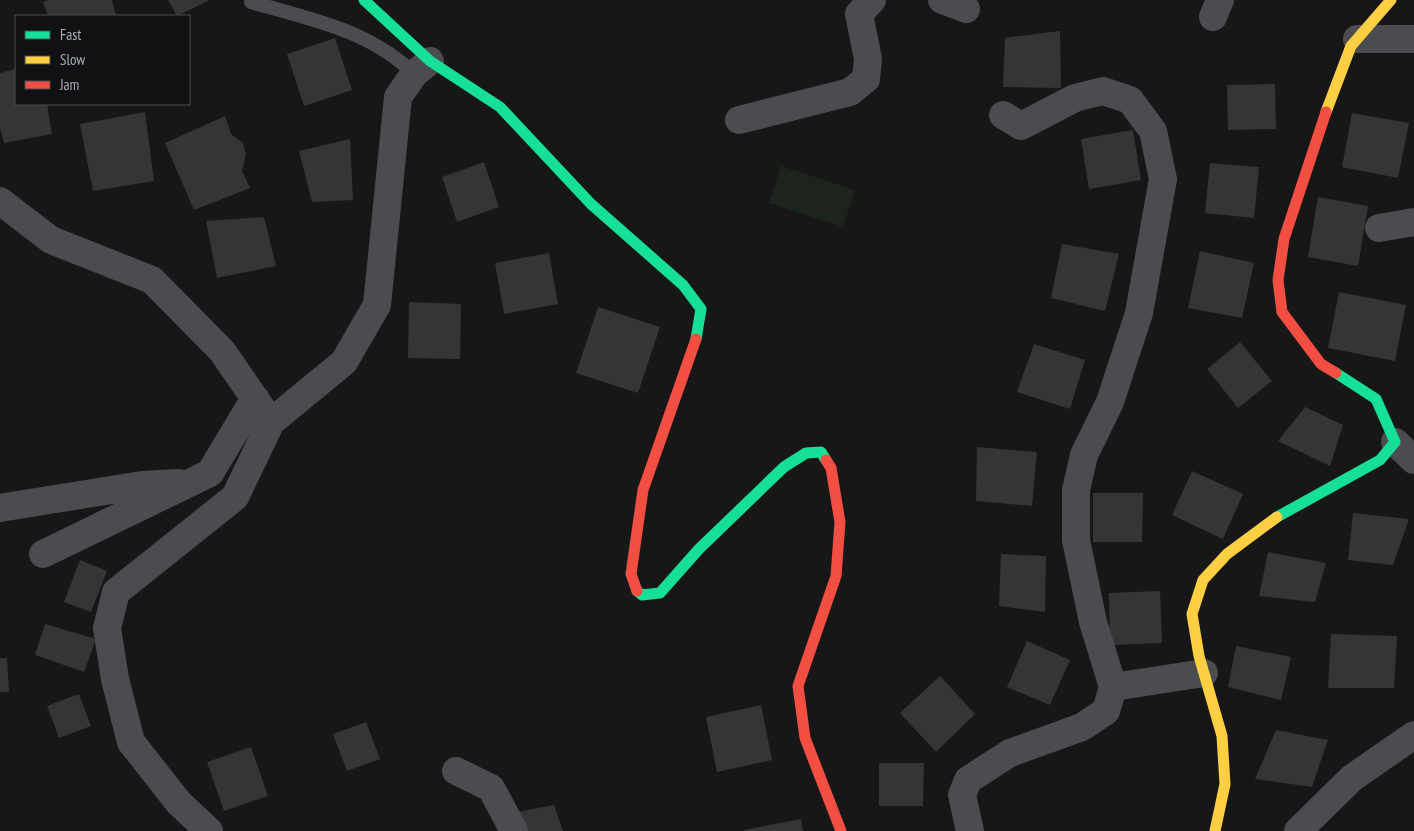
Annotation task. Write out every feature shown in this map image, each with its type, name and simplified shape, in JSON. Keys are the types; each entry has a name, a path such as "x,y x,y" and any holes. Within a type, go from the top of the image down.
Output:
{"street":[{"path":"364,0 422,68 500,107 591,204 683,285 701,309 697,337 643,490 631,574 636,590 642,595 660,593 699,549 784,467 806,453 821,452 831,468 840,522 836,576 798,686 805,738 841,831"},
{"path":"1392,0 1351,46 1319,131 1284,239 1278,280 1282,312 1321,364 1376,399 1395,442 1414,460"},
{"path":"739,120 850,92 866,79 868,59 860,14 862,3"},
{"path":"1357,40 1414,39"},
{"path":"203,828 179,803 131,742 115,680 107,628 116,592 235,497 271,422 344,362 377,305 398,97 422,68"},
{"path":"970,831 962,795 968,780 1010,753 1082,727 1106,711 1113,687 1093,622 1076,540 1076,490 1084,455 1110,402 1140,312 1163,179 1153,131 1130,100 1103,91 1075,98 1020,126 1003,115"},
{"path":"0,201 51,240 152,280 222,351 271,422"},
{"path":"1379,228 1414,222"},
{"path":"43,554 210,473 255,398"},
{"path":"1214,831 1225,784 1222,736 1204,674 1192,614 1203,580 1234,549 1276,518 1380,460 1395,442"},
{"path":"0,508 142,486 190,483"},
{"path":"1113,687 1204,674"},
{"path":"1298,831 1352,778 1414,735"},
{"path":"456,771 491,788 514,831"}],"lane":[{"path":"252,2 357,34 422,68"}],"shaded area":[{"path":"781,166 855,190 843,227 769,203"}],"building":[{"path":"48,0 112,0 116,15 48,15 43,2"},
{"path":"168,0 210,0 179,15 176,15"},
{"path":"1060,31 1061,88 1003,87 1005,38"},
{"path":"335,38 352,90 304,106 287,54"},
{"path":"15,69 15,105 47,105 52,134 4,143 0,128 0,73"},
{"path":"1275,84 1276,129 1228,130 1227,85"},
{"path":"145,112 154,181 93,191 80,124"},
{"path":"1352,113 1409,123 1398,178 1342,167"},
{"path":"225,116 231,134 243,143 246,154 242,171 250,188 194,210 165,143"},
{"path":"1133,130 1141,180 1089,189 1081,139"},
{"path":"350,139 353,200 312,202 299,151"},
{"path":"484,162 499,207 457,222 442,177"},
{"path":"1210,163 1259,167 1254,218 1205,213"},
{"path":"1318,197 1368,206 1358,266 1308,257"},
{"path":"264,217 276,266 217,278 206,221"},
{"path":"1062,244 1119,254 1105,311 1051,298"},
{"path":"1200,251 1254,263 1242,318 1188,308"},
{"path":"549,253 558,304 504,314 495,263"},
{"path":"1339,292 1406,305 1395,361 1328,348"},
{"path":"409,302 461,304 460,359 408,358"},
{"path":"598,307 660,327 638,393 576,373"},
{"path":"1240,342 1272,381 1238,408 1207,369"},
{"path":"1034,344 1085,360 1070,409 1017,392"},
{"path":"1305,407 1343,425 1330,466 1278,441"},
{"path":"977,447 1037,452 1032,506 976,501"},
{"path":"1192,471 1243,494 1223,539 1172,515"},
{"path":"1093,493 1143,493 1142,542 1093,542"},
{"path":"1353,513 1409,519 1393,565 1348,560"},
{"path":"1268,552 1326,563 1315,602 1259,596"},
{"path":"1001,554 1046,556 1045,612 999,606"},
{"path":"80,560 107,571 91,612 64,602"},
{"path":"1160,591 1162,643 1110,645 1109,593"},
{"path":"45,624 96,639 84,672 35,655"},
{"path":"1331,634 1397,636 1394,688 1328,688"},
{"path":"1027,641 1070,660 1050,705 1007,687"},
{"path":"1236,646 1291,657 1281,700 1228,687"},
{"path":"0,658 7,658 9,692 0,692"},
{"path":"940,676 975,714 936,752 900,713"},
{"path":"79,694 91,726 59,738 47,706"},
{"path":"761,705 772,760 717,772 706,717"},
{"path":"366,722 380,759 347,771 333,734"},
{"path":"1276,730 1328,740 1312,787 1255,779"},
{"path":"251,747 268,796 224,811 207,762"},
{"path":"879,763 924,763 923,806 879,806"},
{"path":"554,805 563,831 519,831 512,813"},
{"path":"801,819 803,831 744,831 744,830"}],"traffic: fast":[{"path":"364,0 430,61 500,107 591,204 683,285 701,309 696,339"},
{"path":"1277,517 1380,460 1395,442 1376,399 1336,373"},
{"path":"637,591 642,595 660,593 699,549 784,467 806,453 821,452 826,460"}],"traffic: slow":[{"path":"1326,112 1351,46 1391,0"},
{"path":"1215,831 1225,784 1222,736 1199,656 1192,614 1203,580 1227,554 1277,517"}],"traffic: jam":[{"path":"1326,112 1284,239 1278,280 1282,312 1321,364 1336,373"},
{"path":"637,591 631,574 643,490 696,339"},
{"path":"826,460 831,468 840,522 836,576 798,686 805,738 841,831"}]}
